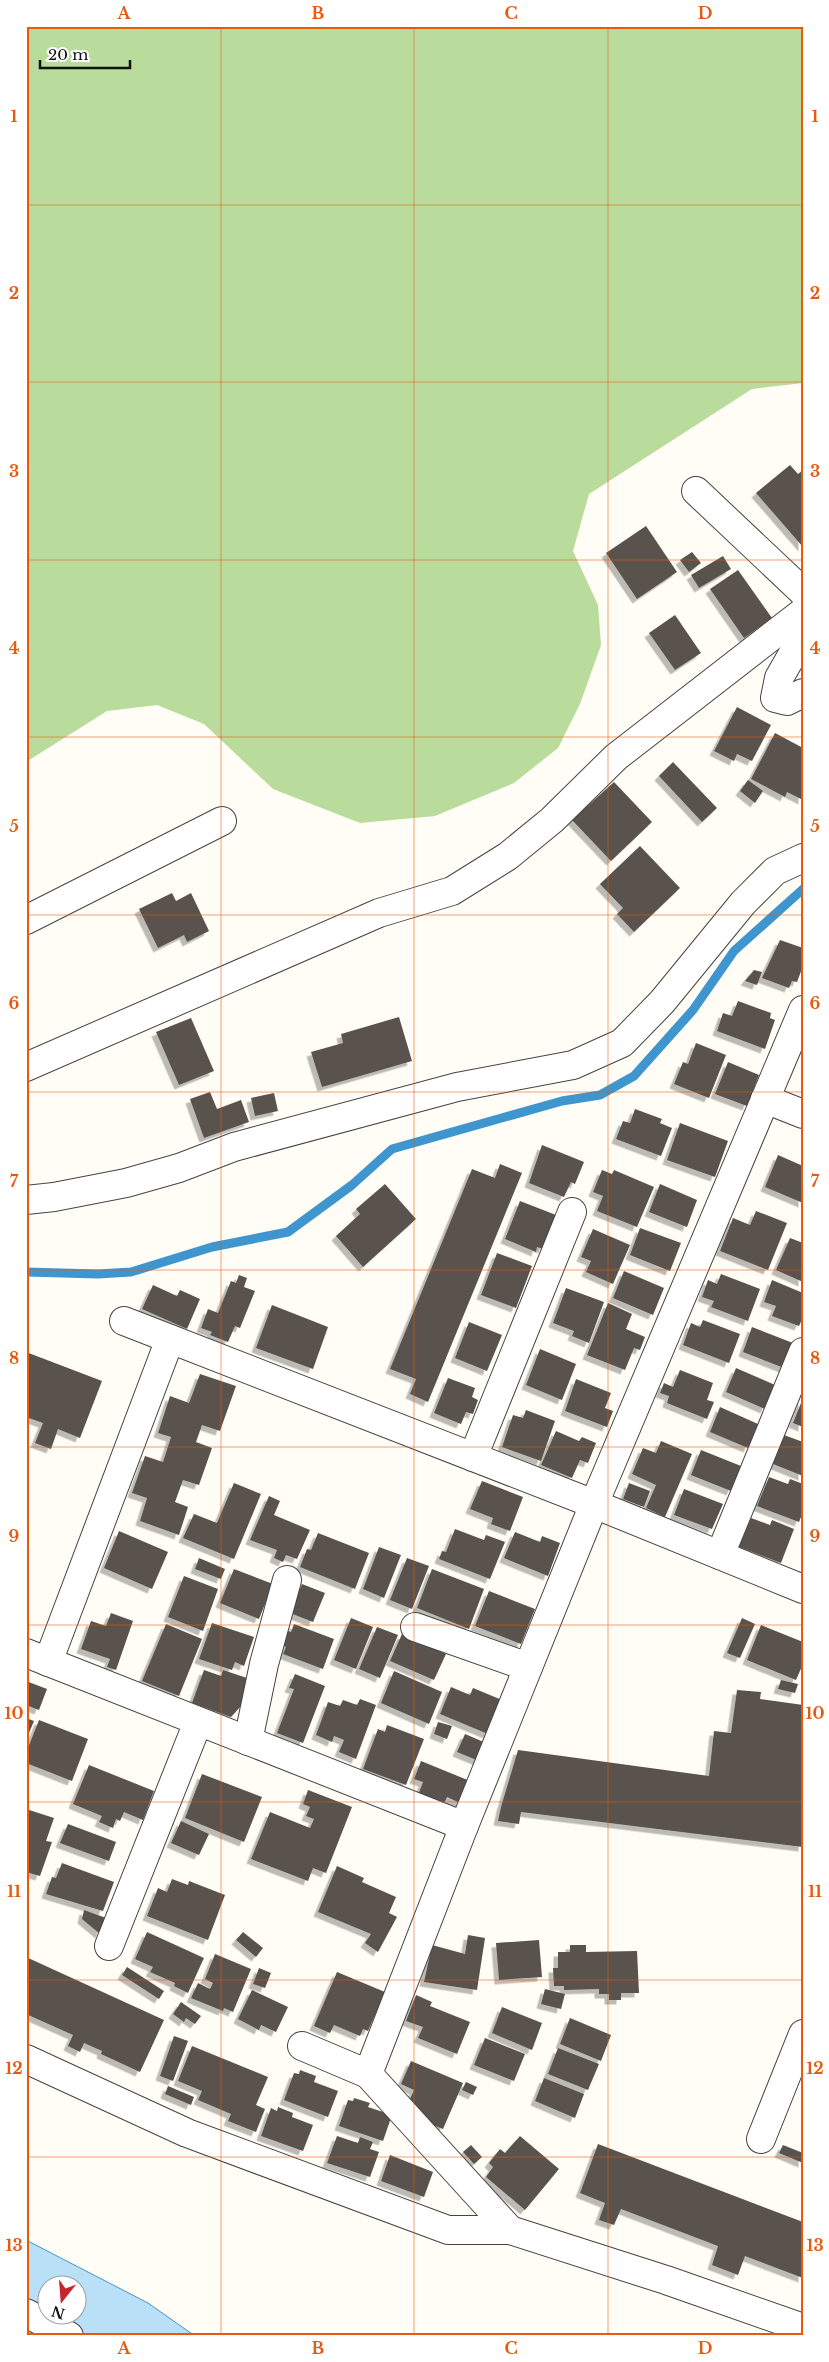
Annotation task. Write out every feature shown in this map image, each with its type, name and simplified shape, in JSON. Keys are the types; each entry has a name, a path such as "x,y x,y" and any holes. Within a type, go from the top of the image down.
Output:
{"street":[{"path":"696,491 803,592"},
{"path":"26,1067 379,913 452,891 508,856 552,820 616,757 803,612"},
{"path":"803,621 795,650 780,678 775,698 787,702 803,693"},
{"path":"26,920 222,821"},
{"path":"26,1200 54,1197 126,1183 179,1168 234,1147 457,1086 573,1066 622,1043 662,1002 743,903 775,871 803,858"},
{"path":"368,2074 464,1826 594,1504 803,1010"},
{"path":"766,1099 803,1114"},
{"path":"474,1457 572,1212"},
{"path":"124,1321 594,1504 803,1589"},
{"path":"170,1339 37,1658 464,1826"},
{"path":"720,1555 803,1352"},
{"path":"248,1742 264,1664 287,1580"},
{"path":"416,1627 528,1667"},
{"path":"109,1946 198,1722"},
{"path":"761,2139 803,2034"},
{"path":"302,2046 368,2074 510,2230"},
{"path":"26,2059 186,2133 448,2230 510,2230 666,2280 803,2328"},
{"path":"26,2313 69,2336"}],"green space":[{"path":"26,26 803,26 803,383 752,389 589,494 573,551 598,605 601,645 580,704 558,748 514,783 435,816 360,823 273,789 204,724 157,705 107,711 26,762"}],"water":[{"path":"26,2240 148,2303 195,2336 26,2336"}],"building":[{"path":"790,465 798,474 803,470 803,547 756,493"},
{"path":"646,526 677,572 637,599 606,553"},
{"path":"692,552 701,563 689,572 680,560"},
{"path":"723,556 731,569 699,588 691,575"},
{"path":"738,570 772,618 744,638 710,589"},
{"path":"675,615 701,653 675,670 649,633"},
{"path":"737,707 771,725 752,761 737,754 734,761 714,751"},
{"path":"775,733 803,748 803,800 787,792 785,797 751,779"},
{"path":"673,762 717,808 702,822 659,776"},
{"path":"748,780 763,791 755,803 740,791"},
{"path":"614,782 652,822 611,861 572,820"},
{"path":"640,846 680,888 634,932 617,914 623,908 600,884"},
{"path":"172,893 176,901 191,893 209,931 187,942 184,935 158,948 139,909"},
{"path":"780,940 803,948 803,966 797,982 792,981 789,988 762,978"},
{"path":"754,970 762,972 757,985 745,981"},
{"path":"738,1001 771,1013 770,1018 775,1020 765,1049 717,1031 723,1013 732,1016"},
{"path":"399,1017 412,1061 322,1087 311,1052 343,1043 341,1034"},
{"path":"191,1018 214,1071 179,1085 156,1032"},
{"path":"696,1043 726,1055 709,1098 674,1084 683,1062 688,1064"},
{"path":"728,1062 759,1075 747,1106 715,1094"},
{"path":"210,1092 217,1109 241,1100 249,1122 204,1138 190,1099"},
{"path":"274,1093 278,1111 255,1116 251,1098"},
{"path":"635,1109 662,1119 660,1123 672,1128 661,1156 616,1139 623,1121 630,1123"},
{"path":"680,1123 728,1141 715,1177 667,1160"},
{"path":"542,1145 584,1162 575,1184 571,1182 564,1197 529,1183"},
{"path":"778,1155 803,1166 803,1203 765,1187"},
{"path":"500,1164 522,1173 428,1402 410,1394 416,1379 390,1369 472,1169 495,1178"},
{"path":"602,1170 612,1174 614,1170 654,1187 637,1227 597,1211 603,1196 593,1192"},
{"path":"385,1184 416,1219 363,1267 336,1236 360,1214 356,1209"},
{"path":"660,1184 697,1200 687,1227 649,1212"},
{"path":"520,1201 556,1215 543,1249 537,1247 536,1252 505,1239"},
{"path":"756,1211 787,1223 768,1270 720,1251 733,1218 750,1225"},
{"path":"640,1228 681,1243 670,1271 630,1255"},
{"path":"593,1229 630,1245 613,1284 586,1272 591,1261 581,1257"},
{"path":"790,1238 803,1243 803,1282 776,1270"},
{"path":"497,1253 532,1266 516,1308 481,1295"},
{"path":"624,1271 664,1288 653,1315 613,1298"},
{"path":"721,1274 760,1289 748,1321 711,1307 714,1301 702,1297 708,1280 717,1284"},
{"path":"239,1275 247,1278 244,1287 255,1291 240,1328 235,1326 228,1342 210,1335 212,1332 201,1328 208,1309 218,1313 231,1281 236,1283"},
{"path":"772,1280 803,1293 803,1317 799,1326 772,1316 776,1306 764,1302"},
{"path":"153,1285 177,1296 180,1290 200,1299 187,1329 142,1309"},
{"path":"566,1288 604,1302 589,1343 572,1336 574,1331 553,1323"},
{"path":"608,1303 632,1314 626,1329 645,1337 640,1350 634,1348 625,1370 587,1355"},
{"path":"272,1305 328,1327 313,1369 256,1348"},
{"path":"703,1320 740,1334 729,1363 683,1345 691,1323 700,1327"},
{"path":"469,1322 502,1335 487,1371 455,1358"},
{"path":"752,1327 793,1343 784,1368 743,1352"},
{"path":"540,1349 576,1364 562,1400 526,1385"},
{"path":"26,1352 102,1381 80,1438 58,1429 51,1449 35,1443 43,1423 26,1417"},
{"path":"736,1368 775,1385 765,1409 726,1392"},
{"path":"680,1370 713,1383 707,1400 714,1402 707,1419 667,1403 669,1396 660,1393 664,1383 673,1387"},
{"path":"200,1374 236,1386 220,1431 202,1425 196,1442 212,1448 199,1485 183,1480 175,1502 188,1507 179,1535 140,1521 147,1498 132,1493 145,1456 163,1462 171,1437 158,1433 170,1396 189,1403"},
{"path":"448,1378 475,1388 472,1397 478,1400 473,1414 466,1412 461,1424 434,1413"},
{"path":"576,1379 611,1393 605,1408 613,1411 607,1427 565,1411"},
{"path":"803,1398 803,1427 793,1423"},
{"path":"720,1407 758,1424 748,1448 710,1432"},
{"path":"526,1410 555,1421 541,1461 502,1447 513,1415 523,1418"},
{"path":"556,1431 579,1441 582,1437 596,1443 588,1463 580,1460 572,1478 541,1465"},
{"path":"784,1435 803,1442 803,1476 773,1464"},
{"path":"661,1441 692,1454 665,1517 646,1508 656,1485 632,1474 643,1448 656,1453"},
{"path":"701,1450 741,1466 731,1491 691,1475"},
{"path":"769,1477 788,1484 790,1479 803,1484 803,1512 799,1522 757,1506"},
{"path":"482,1481 523,1497 510,1531 491,1524 493,1518 470,1509"},
{"path":"234,1483 261,1494 234,1559 183,1538 194,1514 217,1523"},
{"path":"629,1483 650,1491 644,1507 623,1499"},
{"path":"684,1489 723,1504 712,1529 674,1515"},
{"path":"269,1496 280,1501 274,1515 310,1530 297,1559 286,1555 283,1562 274,1558 277,1550 250,1540"},
{"path":"751,1518 770,1525 772,1520 794,1529 781,1563 739,1547"},
{"path":"455,1529 484,1540 486,1535 505,1542 490,1579 439,1559 442,1551 446,1552"},
{"path":"119,1531 168,1552 152,1589 104,1568"},
{"path":"515,1532 540,1542 542,1536 560,1543 548,1576 504,1558"},
{"path":"318,1533 369,1553 355,1589 300,1567 307,1549 311,1550"},
{"path":"379,1547 401,1555 384,1598 363,1589"},
{"path":"199,1558 225,1569 221,1579 195,1569"},
{"path":"407,1558 429,1566 412,1609 390,1600"},
{"path":"234,1569 273,1584 259,1619 220,1603"},
{"path":"432,1569 484,1589 469,1629 417,1608"},
{"path":"184,1576 218,1589 203,1631 168,1617"},
{"path":"302,1584 325,1593 313,1622 290,1613"},
{"path":"489,1591 535,1609 521,1644 475,1626"},
{"path":"111,1613 133,1621 116,1670 107,1667 110,1659 81,1649 91,1621 106,1626"},
{"path":"351,1618 373,1627 356,1669 334,1660"},
{"path":"742,1618 755,1624 740,1658 727,1653"},
{"path":"212,1623 254,1637 244,1666 235,1662 232,1670 199,1659"},
{"path":"166,1624 202,1639 179,1696 142,1681"},
{"path":"294,1624 334,1639 323,1669 283,1654 286,1647 279,1644 285,1630 291,1632"},
{"path":"761,1625 803,1642 803,1664 796,1680 747,1660"},
{"path":"377,1627 398,1635 380,1678 359,1669"},
{"path":"402,1634 446,1654 434,1680 390,1661"},
{"path":"204,1670 221,1676 223,1670 250,1679 241,1706 231,1717 192,1703"},
{"path":"394,1671 442,1692 429,1724 381,1703"},
{"path":"295,1674 325,1686 303,1743 277,1733 294,1689 289,1688"},
{"path":"781,1680 798,1684 795,1693 778,1689"},
{"path":"26,1681 47,1689 39,1710 26,1705"},
{"path":"451,1687 470,1695 473,1688 502,1700 488,1734 440,1714"},
{"path":"737,1690 761,1692 760,1699 803,1705 803,1847 521,1812 519,1824 498,1821 518,1750 709,1776 714,1731 731,1733"},
{"path":"360,1699 376,1705 356,1759 339,1752 344,1740 334,1736 332,1742 316,1735 328,1702 340,1706 343,1700 357,1705"},
{"path":"26,1718 34,1721 26,1740"},
{"path":"39,1720 88,1739 72,1781 26,1763 26,1753"},
{"path":"438,1722 452,1726 447,1739 434,1734"},
{"path":"387,1725 424,1739 406,1785 363,1769 378,1729 385,1732"},
{"path":"465,1734 486,1743 479,1761 457,1752"},
{"path":"421,1761 470,1781 460,1803 447,1797 442,1808 417,1798 423,1782 414,1779"},
{"path":"89,1765 154,1791 143,1820 124,1812 120,1821 116,1819 113,1828 99,1822 102,1816 73,1804"},
{"path":"202,1774 262,1797 244,1842 185,1818"},
{"path":"308,1790 352,1807 326,1873 313,1868 308,1881 251,1859 270,1812 310,1828 314,1819 306,1816 310,1807 303,1804"},
{"path":"26,1809 54,1818 46,1841 52,1842 40,1876 26,1872"},
{"path":"181,1821 209,1834 199,1855 171,1843"},
{"path":"68,1824 116,1842 109,1861 60,1843"},
{"path":"62,1863 114,1882 103,1911 46,1894 52,1877 56,1878"},
{"path":"337,1866 364,1878 362,1882 396,1897 389,1913 397,1917 378,1952 365,1943 371,1934 318,1912"},
{"path":"172,1879 188,1885 189,1881 225,1895 208,1940 147,1916 158,1888 167,1892"},
{"path":"84,1910 106,1918 100,1934 82,1919"},
{"path":"147,1932 204,1958 188,1993 174,1986 175,1983 150,1972 153,1967 135,1959"},
{"path":"243,1932 263,1948 256,1957 236,1940"},
{"path":"468,1935 485,1938 477,1990 424,1982 432,1945 465,1954"},
{"path":"539,1940 542,1977 499,1980 496,1943"},
{"path":"570,1945 586,1945 586,1952 637,1951 639,1993 621,1993 621,2000 609,2000 609,1994 599,1994 599,1989 564,1990 564,1986 554,1986 553,1968 558,1968 558,1952 570,1952"},
{"path":"215,1954 251,1969 233,2012 224,2008 223,2011 191,1998 198,1983 210,1989 213,1983 205,1979"},
{"path":"26,1957 164,2020 140,2072 101,2054 102,2051 84,2043 80,2052 68,2046 73,2035 26,2014"},
{"path":"127,1967 164,1991 159,1999 122,1975"},
{"path":"259,1968 271,1973 265,1988 253,1984"},
{"path":"337,1972 385,1992 368,2031 363,2029 360,2036 334,2025 330,2033 314,2026"},
{"path":"545,1989 565,1994 561,2009 541,2004"},
{"path":"252,1990 288,2007 276,2032 261,2025 259,2030 238,2019"},
{"path":"416,1995 432,2002 430,2006 470,2022 457,2054 418,2038 423,2027 406,2021"},
{"path":"181,2002 201,2016 195,2024 186,2018 184,2022 173,2014"},
{"path":"502,2007 542,2023 532,2050 492,2033"},
{"path":"570,2018 611,2035 601,2061 560,2044"},
{"path":"174,2036 188,2041 173,2081 160,2076"},
{"path":"485,2038 525,2054 514,2081 474,2065"},
{"path":"192,2046 268,2077 256,2105 265,2109 256,2132 228,2121 231,2114 198,2100 202,2091 178,2081"},
{"path":"558,2048 599,2064 588,2090 548,2074"},
{"path":"411,2061 463,2083 443,2129 433,2125 410,2099 414,2090 401,2084"},
{"path":"300,2070 316,2076 314,2082 338,2091 328,2117 284,2100 294,2073 299,2074"},
{"path":"544,2078 584,2094 575,2118 535,2101"},
{"path":"466,2082 477,2087 473,2095 462,2090"},
{"path":"168,2086 194,2097 191,2105 165,2094"},
{"path":"354,2098 370,2103 368,2107 392,2115 383,2141 339,2126 348,2100 353,2101"},
{"path":"278,2107 293,2113 292,2117 313,2125 303,2151 261,2136 271,2108 277,2111"},
{"path":"337,2136 358,2143 360,2137 373,2142 370,2149 379,2152 370,2177 327,2163"},
{"path":"520,2136 559,2169 525,2210 486,2177 493,2167 489,2163 500,2149 505,2153"},
{"path":"598,2144 803,2222 803,2278 745,2256 738,2275 712,2265 718,2246 621,2209 614,2225 599,2220 605,2203 580,2193"},
{"path":"471,2145 482,2157 474,2164 463,2152"},
{"path":"783,2145 803,2153 803,2163 779,2153"},
{"path":"390,2155 433,2172 424,2197 381,2181"}],"waterway":[{"path":"26,1272 98,1274 131,1272 212,1247 288,1232 352,1185 392,1149 562,1101 600,1095 634,1076 693,1010 734,951 803,889"}]}
